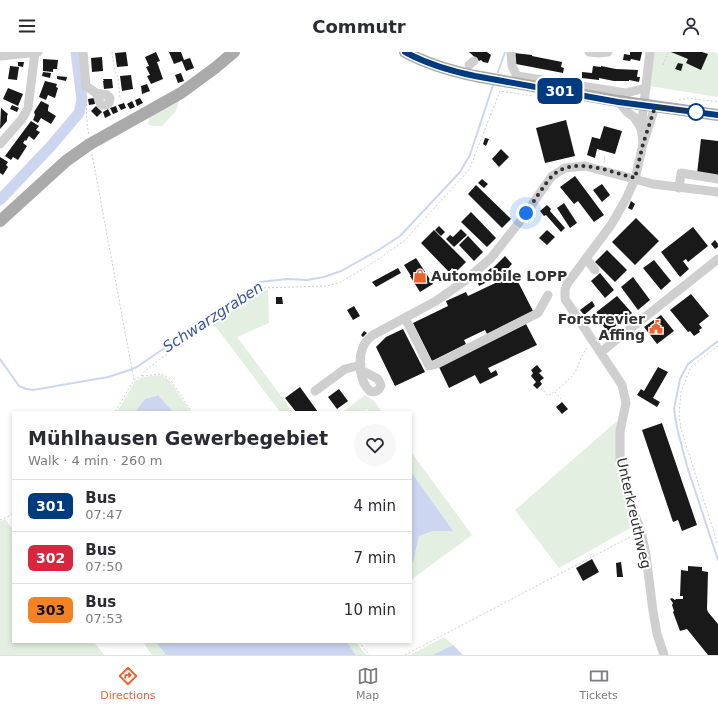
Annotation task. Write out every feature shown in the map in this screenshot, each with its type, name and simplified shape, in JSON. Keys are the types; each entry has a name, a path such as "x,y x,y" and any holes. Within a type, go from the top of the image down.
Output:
{"main road":[{"path":"0,221 56,170 90,144 182,93 234,52"},
{"path":"405,52 430,64 457,72 618,102 718,115"}],"street":[{"path":"0,144 22,120 28,108 35,52"},
{"path":"0,56 38,52"},
{"path":"83,52 86,86 96,93"},
{"path":"511,52 512,66 517,76 626,93 646,88"},
{"path":"589,52 608,52"},
{"path":"650,52 646,88 650,106"},
{"path":"618,102 634,117 641,128"},
{"name":"Unterkreuthweg","path":"643,144 641,128 650,106"},
{"name":"Unterkreuthweg","path":"650,106 635,178 626,199 611,225 567,284 565,299 622,385 626,403 620,432 620,461 630,502 641,531 646,555 657,634 664,655"},
{"path":"315,391 346,369 361,367 363,348 373,334 436,301 466,280 491,258 521,220 552,176 565,168 585,166 654,184 718,192"},
{"path":"679,188 681,173 718,179"},
{"path":"586,258 595,270"},
{"path":"601,352 718,259"},
{"path":"405,318 429,366 437,364 538,313 548,295"}],"path":[{"path":"112,52 115,72 118,77 120,98"},
{"path":"663,65 668,53"},
{"path":"674,67 676,62"},
{"path":"86,86 87,124 90,144 134,380"},
{"path":"116,411 134,380 178,346 255,292 262,288 326,286 339,283 376,261 404,241 469,170 500,91 532,96 536,87"},
{"path":"676,100 688,98 718,102"},
{"path":"541,388 548,396 555,391 575,372 585,350 593,341"},
{"path":"718,346 691,367 681,392 679,414 681,429 718,545"},
{"path":"141,376 162,374 170,379 191,411"},
{"path":"555,391 561,399"},
{"path":"0,520 12,514"},
{"path":"405,655 641,531"},
{"path":"360,643 369,655"}],"green space":[{"path":"654,52 714,52 718,54 718,97 649,86"},
{"path":"179,101 176,111 162,126 152,126 148,124 150,116"},
{"path":"268,289 269,323 237,337 292,411 279,411 213,323 253,295"},
{"path":"162,375 170,381 190,411 172,411 157,395 145,399 136,411 118,411 135,381 143,377"},
{"path":"365,395 374,401 381,411 368,411 367,409 364,411 344,411"},
{"path":"617,421 617,457 634,522 632,527 559,568 515,510"},
{"path":"412,453 472,535 412,579 412,562 413,563 419,536 433,531 452,531 412,473"},
{"path":"5,519 12,529 12,643 95,643 104,655 0,655 0,522"},
{"path":"444,637 453,645 432,655 410,655"},
{"path":"144,643 157,643 166,655 152,655"},
{"path":"348,643 357,643 366,655 356,655"}],"water":[{"path":"158,395 172,411 136,411 145,399"},
{"path":"412,473 453,531 433,531 419,536 413,563"},
{"path":"157,643 348,643 356,655 166,655"},
{"path":"453,645 463,655 432,655"}],"building":[{"path":"126,52 128,66 117,67 115,53"},
{"path":"156,52 160,61 157,62 163,79 151,84 147,76 150,75 146,67 149,66 145,57"},
{"path":"169,52 181,52 184,60 190,58 194,68 186,71 182,61 174,64"},
{"path":"469,52 487,52 491,55 488,63 481,60 479,61"},
{"path":"630,52 642,52 640,61 631,59 630,61 623,60 624,54 630,55"},
{"path":"671,52 702,52 708,54 701,70 686,63 688,59"},
{"path":"514,53 532,55 562,62 561,67 564,68 563,73 516,64 516,59 513,59"},
{"path":"102,57 103,71 92,72 91,58"},
{"path":"43,59 58,60 57,69 53,69 53,72 43,71"},
{"path":"18,62 24,62 23,67 18,66"},
{"path":"678,63 683,64 681,71 675,69"},
{"path":"10,66 19,67 17,80 8,79"},
{"path":"593,66 638,70 637,77 640,77 639,82 629,80 614,81 599,78 599,80 582,78 582,72 592,73"},
{"path":"43,72 51,73 50,78 42,76"},
{"path":"181,73 184,81 178,83 175,75"},
{"path":"131,75 133,89 122,91 120,76"},
{"path":"57,76 67,77 66,81 57,79"},
{"path":"103,79 112,79 113,88 104,89"},
{"path":"45,81 57,84 56,87 58,88 55,98 48,95 46,100 39,97"},
{"path":"147,84 150,91 142,94 141,86"},
{"path":"8,88 23,94 18,106 3,99"},
{"path":"94,98 95,104 89,105 88,99"},
{"path":"140,98 143,103 137,106 135,100"},
{"path":"41,101 49,105 48,111 56,116 51,124 41,118 38,123 33,120 35,115 34,112"},
{"path":"132,101 135,107 130,109 127,104"},
{"path":"124,103 126,108 121,110 118,105"},
{"path":"12,105 19,108 17,112 10,109"},
{"path":"96,106 102,112 97,117 91,111"},
{"path":"116,106 118,112 113,114 110,108"},
{"path":"1,108 8,114 7,121 0,129"},
{"path":"108,109 111,115 105,118 103,112"},
{"path":"566,120 575,156 545,163 536,128"},
{"path":"31,121 39,126 36,130 40,132 34,140 29,136 26,141 25,140 23,143 27,146 18,160 13,157 11,160 5,156"},
{"path":"604,126 622,131 615,154 597,149 595,158 587,155 592,137 600,139"},
{"path":"485,138 489,139 486,146 483,144"},
{"path":"701,139 718,141 718,177 697,174"},
{"path":"501,149 509,157 499,167 492,159"},
{"path":"0,157 8,162 6,165 8,167 3,175 0,173"},
{"path":"575,176 604,215 594,222 578,201 574,204 560,187"},
{"path":"482,179 488,184 484,188 478,183"},
{"path":"602,184 610,195 602,202 593,190"},
{"path":"476,185 511,219 502,228 468,194"},
{"path":"631,201 635,204 632,210 628,208"},
{"path":"564,203 577,223 570,228 557,208"},
{"path":"547,205 551,209 550,211 565,228 561,232 546,215 544,216 540,211"},
{"path":"471,212 496,238 487,247 461,222"},
{"path":"636,218 659,241 635,265 612,242"},
{"path":"439,226 445,232 441,236 435,230"},
{"path":"693,227 708,246 688,262 686,259 683,261 689,269 680,277 661,252"},
{"path":"461,229 467,235 454,247 446,239 450,235 453,237"},
{"path":"434,230 466,262 456,272 452,268 449,272 421,243"},
{"path":"547,230 555,237 547,245 539,238"},
{"path":"468,236 483,252 474,261 459,245"},
{"path":"715,240 718,247 715,249 711,244"},
{"path":"607,250 627,270 615,282 595,262"},
{"path":"505,256 512,264 500,277 499,276 479,286 477,280 491,268 492,269"},
{"path":"416,258 433,284 420,292 404,265"},
{"path":"654,260 671,281 661,290 643,268"},
{"path":"398,268 401,273 376,287 372,282"},
{"path":"600,273 614,290 605,298 591,281"},
{"path":"514,274 533,311 487,334 485,330 464,340 466,344 432,361 413,323 448,306 446,301 466,292 468,296"},
{"path":"633,277 650,300 638,310 621,287"},
{"path":"691,294 709,316 699,324 702,328 699,330 700,332 694,336 690,331 688,332 670,310"},
{"path":"617,296 632,313 608,332 594,314"},
{"path":"276,297 282,297 283,304 276,304"},
{"path":"592,301 595,306 584,315 580,310"},
{"path":"354,306 360,316 353,320 347,310"},
{"path":"661,315 674,331 657,344 644,327"},
{"path":"526,324 537,345 488,368 491,373 496,370 498,375 480,384 475,375 449,388 439,367"},
{"path":"403,329 425,372 395,386 376,347 386,337"},
{"path":"364,331 367,333 363,337 361,335"},
{"path":"537,365 542,371 539,373 544,378 540,381 542,384 537,389 533,385 536,382 531,376 533,373 531,370"},
{"path":"658,367 668,372 653,398 660,402 657,407 637,395 641,389 644,391"},
{"path":"300,387 317,411 295,411 285,398"},
{"path":"339,389 348,401 337,409 328,397"},
{"path":"562,402 568,409 562,414 556,407"},
{"path":"662,423 697,525 682,531 678,520 673,522 642,430"},
{"path":"592,559 599,572 583,581 576,568"},
{"path":"621,562 623,577 617,577 616,563"},
{"path":"688,566 702,567 702,571 708,572 707,609 718,624 718,655 708,655 687,629 680,631 673,612 673,603 670,599 683,599 683,596 680,596 681,570 688,571"}],"waterway":[{"path":"0,200 51,146 79,113 82,100 76,52"},
{"name":"Schwarzgraben","path":"498,72 505,52"},
{"name":"Schwarzgraben","path":"0,359 19,386 26,389 33,390 108,377 137,367 260,282 287,279 307,280 324,277 341,271 377,251 400,236 460,172 470,155 493,85"},
{"path":"718,341 688,364 680,379 674,409 677,428 687,466 718,560"}],"bus line":[{"name":"301","path":"405,52 430,64 475,76 618,102 718,115"}],"place":[{"name":"Automobile LOPP","path":"420,276"},
{"name":"Forstrevier Affing","path":"656,327"}],"route":[{"path":"526,213 552,176 565,168 585,166 635,178 643,144 655,107 696,112"}]}
